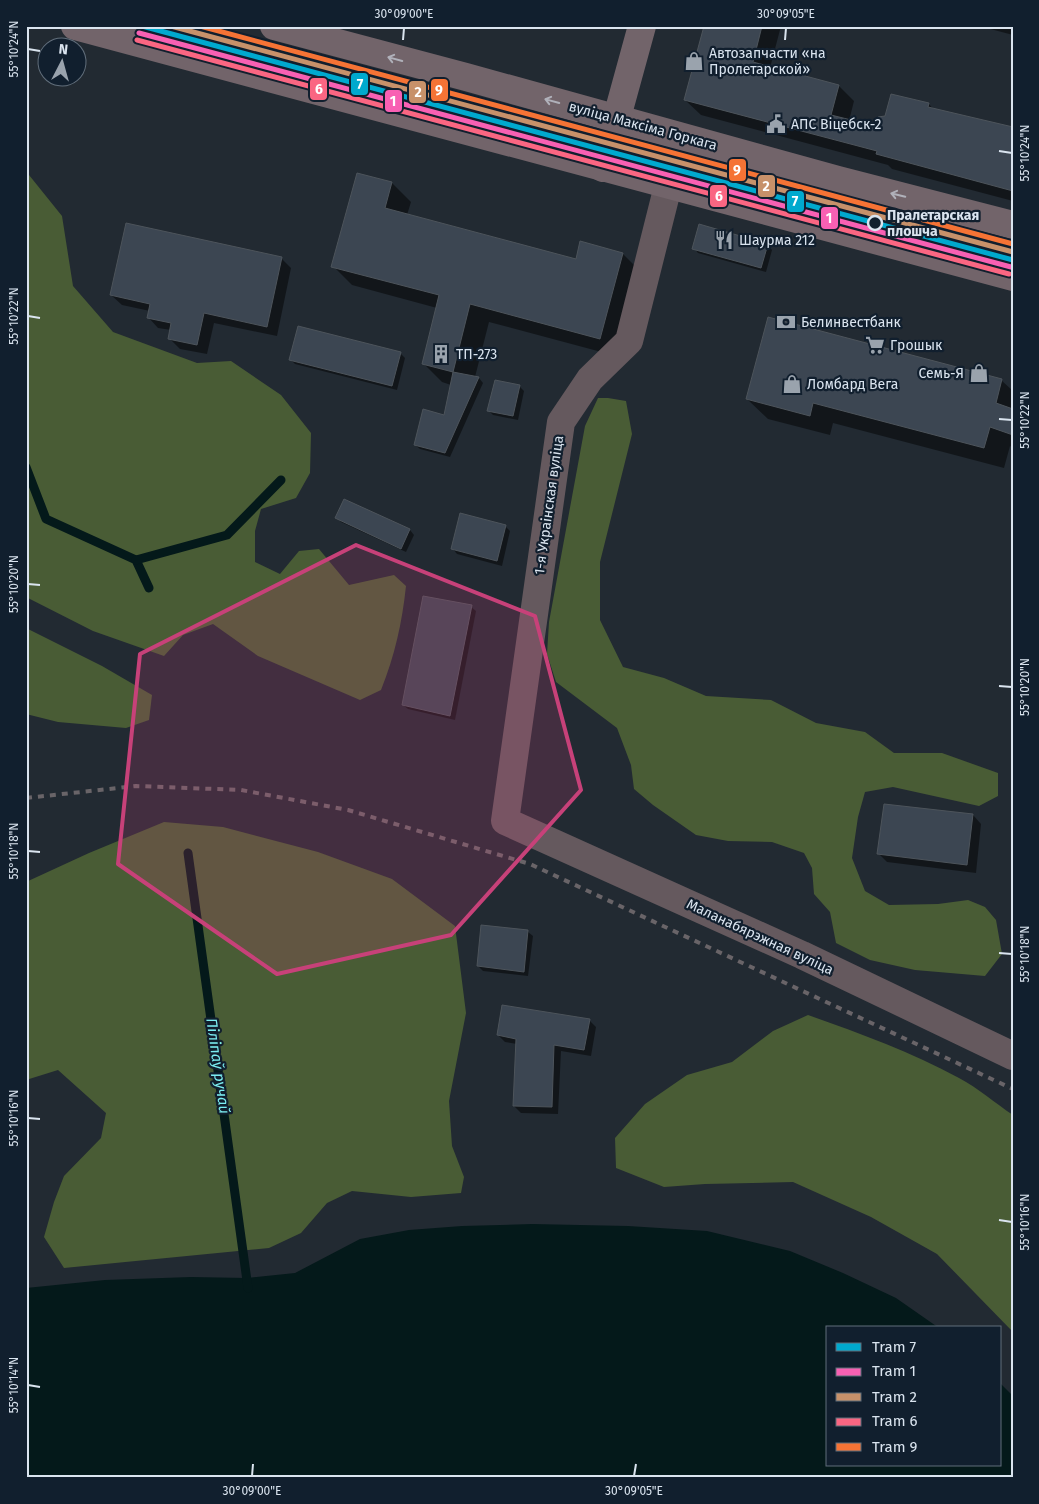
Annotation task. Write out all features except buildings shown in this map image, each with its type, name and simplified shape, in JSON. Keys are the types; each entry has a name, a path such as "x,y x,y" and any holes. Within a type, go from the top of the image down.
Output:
{"main road":[{"name":"вуліца Максіма Горкага","path":"274,26 838,180 1013,225"},
{"path":"603,168 642,26"},
{"path":"79,27 1013,277"}],"street":[{"name":"1-я Украінская вуліца","path":"505,821 561,422 590,379 629,341 668,186"},
{"name":"Маланабярэжная вуліца","path":"505,821 802,955 1013,1056"}],"highlighted area":[{"path":"356,545 535,616 581,790 451,935 277,974 118,864 140,654"}],"green space":[{"path":"26,174 29,175 62,216 73,286 113,332 197,363 231,361 281,395 311,433 310,473 296,498 261,509 255,531 255,562 280,574 299,551 319,549 349,585 394,575 406,586 397,639 381,690 360,700 258,656 213,624 183,635 164,656 93,631 26,597"},
{"path":"598,398 626,401 632,434 600,562 600,620 623,667 664,678 706,696 771,700 816,723 865,732 894,753 942,753 998,773 998,796 979,806 893,787 865,792 858,817 852,858 865,891 889,905 938,904 968,900 985,907 996,920 1002,954 985,976 915,970 870,960 836,943 830,912 814,894 812,868 804,853 772,842 728,841 696,835 653,805 634,789 631,765 617,728 556,682 547,654 549,622 585,426"},
{"path":"26,628 102,666 152,695 149,720 126,728 58,722 26,714"},
{"path":"164,822 223,827 318,852 392,879 455,926 466,1013 449,1101 452,1146 464,1177 461,1193 411,1197 352,1191 327,1203 301,1233 269,1248 64,1268 44,1237 64,1176 101,1138 106,1113 58,1070 26,1080 26,882"},
{"path":"808,1015 885,1044 941,1069 973,1086 1013,1115 1013,1332 937,1254 871,1217 793,1182 664,1187 616,1168 615,1138 645,1104 687,1075 732,1062 773,1031"}],"shaded area":[{"path":"532,1224 628,1226 707,1231 790,1251 843,1273 896,1298 936,1326 826,1326 826,1466 1002,1466 1002,1385 1013,1396 1013,1478 26,1478 26,1288 105,1280 191,1277 247,1278 295,1273 360,1239 409,1230"}],"waterway":[{"name":"Піліпаў ручай","path":"26,467 46,519 136,560 149,588"},
{"path":"136,560 227,535 281,480"},
{"name":"Піліпаў ручай","path":"188,853 248,1288"}],"railway":[{"path":"26,798 136,786 241,790 348,810 530,864 1013,1089"}],"tram line":[{"name":"7","path":"142,26 1013,260"},
{"name":"2","path":"171,26 1013,252"},
{"name":"9","path":"200,26 1013,244"},
{"name":"1","path":"139,33 1011,267"},
{"name":"6","path":"137,40 1009,274"}],"place":[{"name":"Автозапчасти «на Пролетарской»","path":"694,61"},
{"name":"АПС Віцебск-2","path":"776,124"},
{"name":"Пралетарская плошча","path":"875,223"},
{"name":"Шаурма 212","path":"724,240"},
{"name":"Белинвестбанк","path":"786,322"},
{"name":"Грошык","path":"875,345"},
{"name":"ТП-273","path":"441,354"},
{"name":"Семь-Я","path":"979,373"},
{"name":"Ломбард Вега","path":"792,384"}]}
